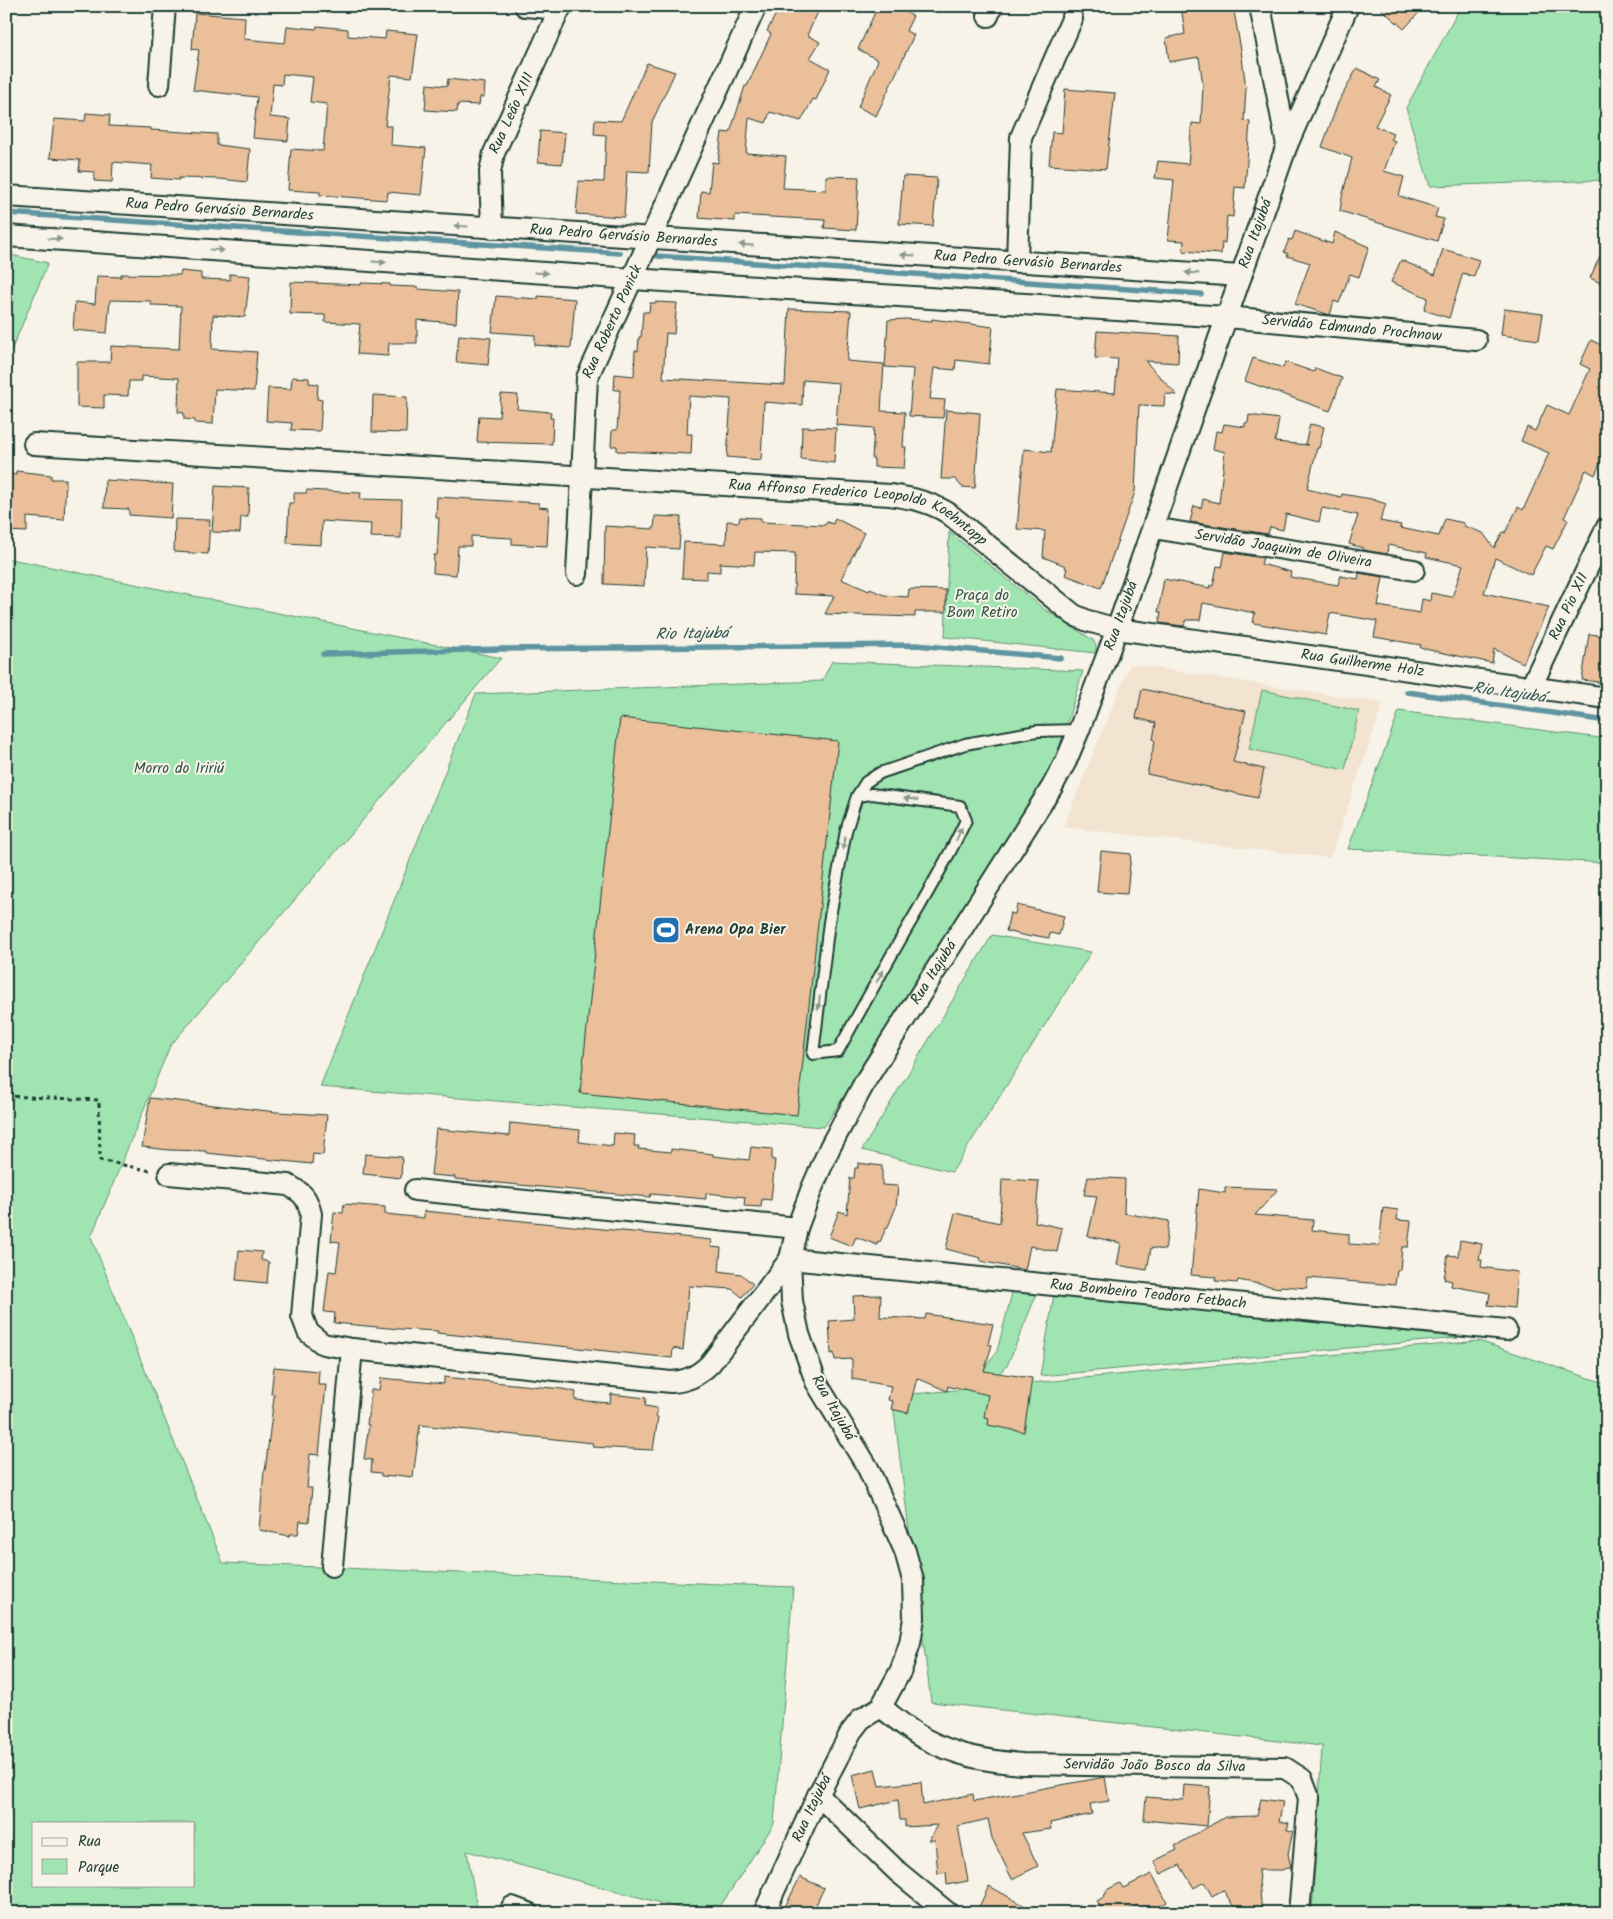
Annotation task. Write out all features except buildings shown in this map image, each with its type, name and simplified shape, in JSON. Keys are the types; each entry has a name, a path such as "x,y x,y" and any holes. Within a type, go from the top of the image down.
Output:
{"street":[{"path":"159,85 166,6"},
{"path":"525,6 560,8"},
{"name":"Rua Roberto Ponick","path":"577,574 576,476 587,378 756,6"},
{"path":"1260,6 1287,145"},
{"name":"Rua Itajubá","path":"764,1913 818,1795 851,1732 861,1719 881,1707 901,1670 910,1643 914,1618 913,1580 905,1551 868,1468 816,1382 807,1358 792,1301 790,1259 797,1228 830,1147 857,1095 1052,787 1066,761 1117,628 1287,145 1348,6"},
{"name":"Rua Leão XIII","path":"492,228 490,172 494,153 560,8"},
{"path":"1017,262 1021,137 1072,19"},
{"name":"Rua Pedro Gervásio Bernardes","path":"6,196 1241,276"},
{"path":"6,236 1227,317"},
{"name":"Servidão Edmundo Prochnow","path":"1227,317 1476,340"},
{"name":"Rua Affonso Frederico Leopoldo Koehntopp","path":"34,444 890,495 932,504 948,513 1074,615 1088,621 1117,628"},
{"name":"Rua Pio XII","path":"1531,687 1607,527"},
{"name":"Servidão Joaquim de Oliveira","path":"1152,528 1414,570"},
{"name":"Rua Guilherme Holz","path":"1117,628 1607,698"},
{"path":"169,1174 288,1184 300,1192 308,1201 311,1214 302,1316 308,1332 322,1344 352,1349 670,1382 685,1381 698,1375 710,1364 790,1259"},
{"path":"415,1190 797,1228"},
{"name":"Rua Bombeiro Teodoro Fetbach","path":"790,1259 1506,1330"},
{"path":"332,1566 352,1349"},
{"name":"Servidão João Bosco da Silva","path":"881,1707 924,1739 955,1752 985,1761 1022,1764 1285,1768 1302,1779 1309,1798 1299,1913"},
{"path":"818,1795 898,1872 948,1913"},
{"path":"513,1913 512,1907 528,1913"}],"lane":[{"path":"857,796 872,794 960,806 966,820 953,850 838,1051 813,1054 829,922 846,831 857,796 866,782 880,774 965,744 1037,731 1079,730"}],"path":[{"path":"6,1096 99,1100 100,1160 169,1174"}],"shaded area":[{"path":"1130,664 1383,703 1330,858 1063,827"}],"green space":[{"path":"1461,6 1607,6 1607,180 1430,186 1406,108"},
{"path":"6,254 48,263 6,363"},
{"name":"Praça do Bom Retiro","path":"949,532 1044,609 1093,640 1096,646 1096,653 945,637"},
{"name":"Morro do Iririú","path":"6,558 501,658 170,1046 91,1237 223,1563 793,1587 774,1824 716,1913 698,1913 467,1851 478,1913 6,1913"},
{"name":"Arena Opa Bier","path":"832,661 1083,671 1051,774 824,1127 320,1087 476,694 822,681"},
{"path":"1262,690 1359,711 1345,770 1249,749"},
{"path":"1399,711 1607,739 1607,863 1348,849"},
{"path":"992,935 1091,952 952,1172 862,1150"},
{"path":"1013,1289 1038,1291 1007,1366 986,1385 973,1385 997,1351"},
{"path":"1055,1289 1458,1338 1040,1376"},
{"path":"1479,1341 1607,1384 1607,1913 1312,1913 1322,1746 931,1702 892,1396"}],"waterway":[{"path":"6,213 620,253"},
{"path":"657,256 1201,294"},
{"name":"Rio Itajubá","path":"323,654 501,649 916,645 1061,658"},
{"name":"Rio Itajubá","path":"1407,692 1607,721"}],"place":[{"name":"Arena Opa Bier","path":"666,930"}]}
